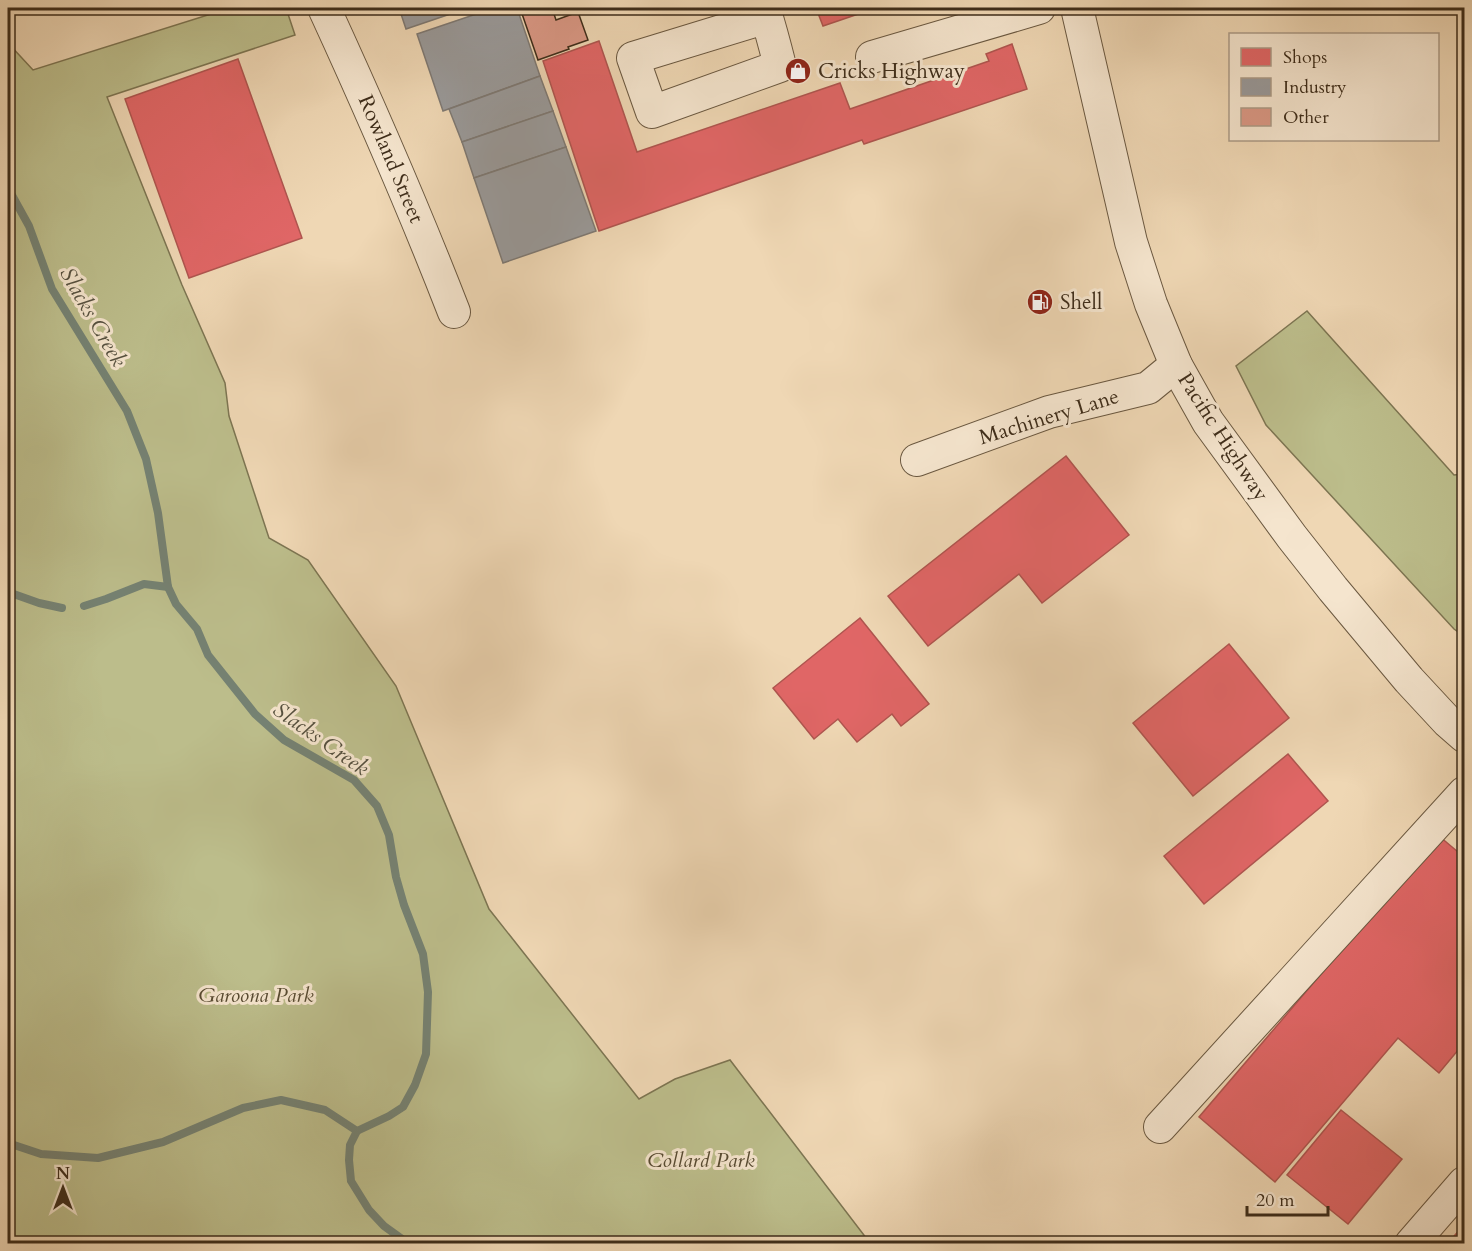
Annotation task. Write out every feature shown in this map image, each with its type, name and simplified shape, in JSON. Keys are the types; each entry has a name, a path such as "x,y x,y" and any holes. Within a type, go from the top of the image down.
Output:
{"street":[{"name":"Rowland Street","path":"324,8 382,134 454,312"},
{"path":"872,57 1039,8"},
{"name":"Pacific Highway","path":"1077,8 1131,242 1176,365 1208,422 1292,537 1409,680 1464,736"},
{"name":"Machinery Lane","path":"917,460 1049,412 1148,387 1176,365"},
{"path":"1160,1126 1464,793"},
{"path":"1411,1244 1464,1183"}],"green space":[{"name":"Garoona Park","path":"230,8 286,8 295,35 107,97 182,285 225,383 229,416 269,538 308,560 396,686 489,909 639,1099 675,1079 730,1060 870,1243 8,1243 8,43 33,70"},
{"path":"1307,311 1454,475 1464,474 1464,636 1454,629 1266,425 1236,366"}],"building: Shops":[{"path":"816,8 876,8 823,26"},
{"path":"599,41 637,152 840,83 850,109 989,61 986,54 1012,44 1027,89 864,144 862,140 599,231 543,61"},
{"path":"238,59 302,238 189,278 125,99"},
{"path":"1066,456 1129,535 1042,603 1019,574 928,646 888,596"},
{"path":"860,618 929,704 901,726 892,714 857,742 838,719 814,739 773,688"},
{"path":"1229,644 1289,718 1193,796 1133,723"},
{"path":"1288,754 1328,801 1204,904 1164,856"},
{"path":"1439,836 1464,857 1464,1043 1439,1073 1398,1038 1275,1182 1199,1117"},
{"path":"1341,1110 1402,1159 1348,1224 1287,1175"},
{"path":"1464,1225 1464,1244 1447,1244"}],"building: Industry":[{"path":"399,8 468,8 406,29"},
{"path":"494,8 517,8 540,76 443,111 417,34"},
{"path":"540,76 553,111 462,142 449,109"},
{"path":"553,111 566,147 474,178 462,142"},
{"path":"566,147 596,231 503,263 474,178"}],"building: Other":[{"path":"520,8 552,8 556,20 578,12 588,40 538,60"}],"waterway":[{"name":"Slacks Creek","path":"8,188 29,226 52,289 127,411 146,459 158,513 168,587 176,604 197,629 208,655 255,714 284,740 354,780 377,806 389,835 396,877 423,954 428,992 426,1054 415,1085 403,1107 357,1131 350,1145 349,1160 351,1181 369,1210 384,1226 409,1244"},
{"path":"84,606 144,584 168,587"},
{"path":"8,592 62,608"},
{"path":"8,1143 41,1154 98,1158 163,1142 243,1108 281,1100 325,1110 357,1131"}],"place":[{"name":"Cricks Highway","path":"798,71"},
{"name":"Shell","path":"1040,302"}],"park label":[{"name":"Collard Park","path":"701,1160"}]}
